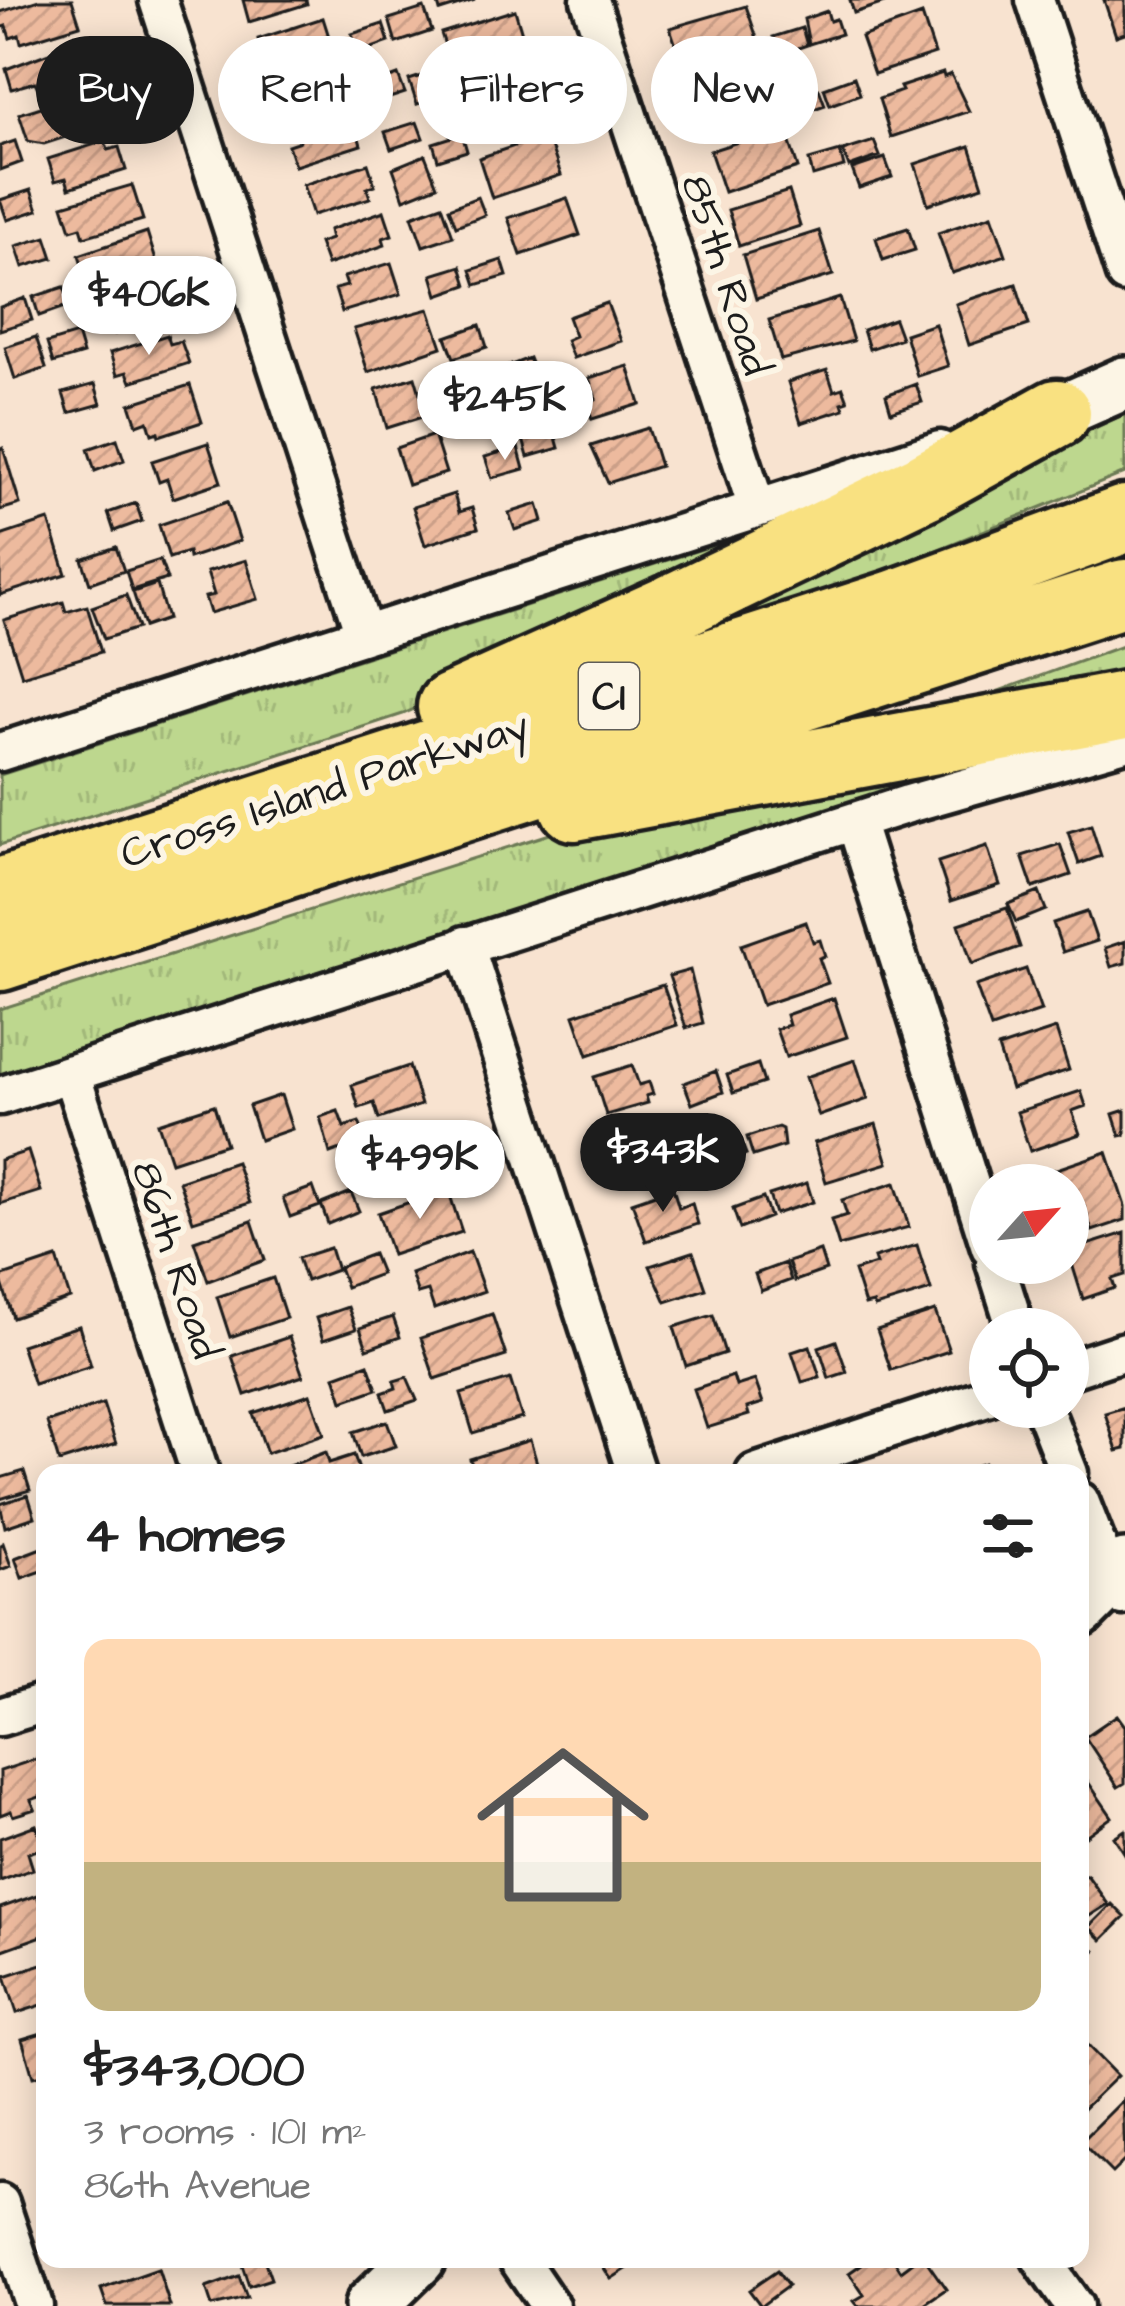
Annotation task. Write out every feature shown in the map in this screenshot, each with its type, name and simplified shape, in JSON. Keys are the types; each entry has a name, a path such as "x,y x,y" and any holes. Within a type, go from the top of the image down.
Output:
{"highway":[{"path":"89,863 308,756 463,703 631,627 923,487 1058,413"},
{"name":"Cross Island Parkway","path":"0,892 894,604 1125,519"},
{"name":"Cross Island Parkway","path":"0,957 1125,593"},
{"path":"419,822 600,805 1125,705"}],"street":[{"path":"158,0 364,634"},
{"name":"85th Road","path":"590,0 757,508"},
{"path":"1035,0 1125,274"},
{"path":"0,752 1058,413 1125,383"},
{"path":"0,1096 856,821 1125,742"},
{"path":"856,821 969,1180"},
{"path":"465,945 633,1464"},
{"name":"86th Road","path":"71,1073 197,1464"},
{"path":"1089,1363 1125,1351"},
{"path":"782,1464 969,1403"},
{"path":"1051,1428 1065,1464"},
{"path":"1089,1527 1110,1589"},
{"path":"0,1717 36,1705"},
{"path":"0,2204 34,2306"},
{"path":"371,2306 410,2268"},
{"path":"524,2268 550,2306"},
{"path":"1047,2268 1074,2306"}],"green space":[{"path":"1125,414 1125,473 809,602 627,655 761,584"},
{"path":"777,525 781,543 403,714 0,845 0,775"},
{"path":"1125,645 1125,693 826,754"},
{"path":"1013,744 1014,755 0,1077 0,1009 553,833"}],"building":[{"path":"39,0 72,0 80,25 21,43 19,35 10,38 6,26 0,28 0,12"},
{"path":"243,0 306,0 307,4 249,22"},
{"path":"437,0 475,0 440,11"},
{"path":"850,0 893,0 854,13"},
{"path":"1104,0 1125,0 1125,33 1116,36"},
{"path":"746,6 756,36 673,36 670,28"},
{"path":"424,8 432,31 396,43 389,19"},
{"path":"515,10 523,36 442,36"},
{"path":"827,11 841,34 818,41 818,36 807,36 804,19"},
{"path":"922,15 935,54 874,74 861,37"},
{"path":"323,18 329,36 267,36"},
{"path":"383,24 387,36 353,36"},
{"path":"802,28 804,36 776,36"},
{"path":"36,58 36,84 12,89 6,69"},
{"path":"943,73 944,77 951,74 969,111 891,137 879,99"},
{"path":"398,75 405,93 393,97 393,77"},
{"path":"417,77 417,104 409,80"},
{"path":"854,77 860,94 830,105 824,88"},
{"path":"36,109 36,142 28,141 19,114"},
{"path":"417,122 417,140 391,149 393,130"},
{"path":"15,141 22,162 0,170 0,146"},
{"path":"874,141 880,156 849,167 843,151"},
{"path":"106,144 108,150 119,147 126,170 69,188 66,178 55,181 48,159"},
{"path":"361,144 361,145 295,166 288,145"},
{"path":"433,144 465,144 467,151 438,160"},
{"path":"520,144 550,144 561,175 492,198 479,158"},
{"path":"732,144 790,144 798,168 724,192 710,151"},
{"path":"970,146 983,186 928,204 915,164"},
{"path":"840,151 844,167 813,176 809,160"},
{"path":"425,155 437,186 404,199 393,168"},
{"path":"885,158 892,177 859,188 852,169"},
{"path":"368,164 375,185 367,188 370,198 313,215 303,185"},
{"path":"132,185 143,220 84,237 81,227 71,230 63,205"},
{"path":"31,190 38,210 7,220 0,200"},
{"path":"789,191 800,226 739,246 728,210"},
{"path":"478,197 485,215 456,226 449,208"},
{"path":"567,198 580,235 521,255 508,218"},
{"path":"442,205 453,236 423,246 412,216"},
{"path":"384,211 392,235 383,238 385,245 327,265 319,243 331,239 329,230"},
{"path":"992,215 1006,255 952,273 938,233"},
{"path":"908,228 915,250 883,260 876,238"},
{"path":"819,231 833,275 756,299 743,255"},
{"path":"147,232 158,267 99,286 97,277 87,280 79,255"},
{"path":"46,237 53,258 23,267 16,246"},
{"path":"502,260 507,276 476,285 471,270"},
{"path":"391,263 401,294 342,312 335,289 347,286 344,277"},
{"path":"461,266 467,285 438,295 432,275"},
{"path":"162,281 173,315 115,334 111,324 103,327 95,302"},
{"path":"1016,284 1029,325 969,345 956,304"},
{"path":"64,287 70,305 39,316 33,297"},
{"path":"25,298 32,320 0,330 0,307"},
{"path":"840,298 853,341 781,360 769,320"},
{"path":"607,303 621,341 573,358 566,340 575,336 568,317"},
{"path":"429,309 442,347 368,372 354,329"},
{"path":"894,319 901,338 869,349 863,330"},
{"path":"935,324 948,366 917,376 905,334"},
{"path":"480,325 487,347 454,358 446,337"},
{"path":"77,334 83,354 53,363 47,343"},
{"path":"167,335 170,344 181,341 189,363 131,382 127,372 117,375 110,353"},
{"path":"36,337 46,368 15,379 5,347"},
{"path":"529,358 540,385 510,396 503,379 510,376 506,367"},
{"path":"628,366 640,404 592,419 587,403 596,399 589,378"},
{"path":"827,370 834,391 843,388 848,401 842,403 844,409 801,423 788,382"},
{"path":"415,377 421,397 435,392 441,411 387,428 376,389"},
{"path":"492,378 497,390 503,388 509,404 480,415 473,398 480,395 475,384"},
{"path":"95,384 101,404 69,413 63,393"},
{"path":"916,384 922,402 891,412 886,395"},
{"path":"190,385 202,422 159,436 152,434 148,421 137,425 130,404"},
{"path":"648,428 660,466 608,483 591,446"},
{"path":"554,430 559,448 528,457 523,439"},
{"path":"434,435 446,473 408,485 396,448"},
{"path":"117,439 124,460 95,471 88,449"},
{"path":"208,443 221,482 173,498 167,479 159,482 152,461"},
{"path":"518,447 524,469 492,478 485,457"},
{"path":"0,449 20,504 0,510"},
{"path":"454,494 459,512 472,508 478,528 425,545 413,507"},
{"path":"227,502 240,541 189,558 188,552 169,558 159,525"},
{"path":"136,503 142,521 114,531 108,513"},
{"path":"538,504 543,521 515,530 509,513"},
{"path":"49,520 66,574 0,595 0,536"},
{"path":"116,547 124,571 90,583 82,559"},
{"path":"160,560 167,579 132,590 126,571"},
{"path":"246,560 258,599 210,613 205,597 214,595 207,572"},
{"path":"157,584 167,619 144,627 133,592"},
{"path":"126,595 138,628 104,639 92,607"},
{"path":"63,602 66,612 87,606 101,652 22,676 4,620"},
{"path":"1091,825 1101,856 1079,864 1068,832"},
{"path":"1060,844 1071,875 1033,888 1022,856"},
{"path":"987,846 1000,885 951,901 938,862"},
{"path":"1039,892 1046,910 1016,922 1008,904"},
{"path":"1007,908 1020,947 972,964 959,924"},
{"path":"1087,912 1097,941 1063,952 1053,923"},
{"path":"806,922 813,942 820,940 825,956 819,958 828,983 762,1005 741,945"},
{"path":"1125,941 1125,963 1111,967 1105,948"},
{"path":"1026,969 1041,1011 991,1028 976,986"},
{"path":"690,970 703,1023 686,1028 669,976"},
{"path":"663,985 677,1025 588,1055 574,1015"},
{"path":"834,998 847,1037 786,1057 776,1029 789,1025 786,1015"},
{"path":"1056,1029 1069,1070 1011,1089 998,1048"},
{"path":"855,1060 868,1099 819,1116 806,1077"},
{"path":"758,1064 764,1083 733,1093 727,1075"},
{"path":"632,1065 639,1085 649,1082 653,1094 646,1096 648,1103 606,1115 594,1077"},
{"path":"409,1066 421,1105 379,1119 374,1103 359,1108 352,1085"},
{"path":"716,1071 723,1092 692,1104 684,1083"},
{"path":"1081,1091 1086,1106 1072,1111 1080,1134 1030,1151 1017,1112"},
{"path":"281,1095 292,1129 260,1140 249,1106"},
{"path":"214,1105 226,1144 171,1162 158,1123"},
{"path":"1125,1110 1125,1135 1120,1136 1113,1114"},
{"path":"338,1111 344,1127 359,1122 366,1140 330,1153 320,1117"},
{"path":"876,1124 888,1163 826,1182 814,1143"},
{"path":"653,1126 660,1147 669,1144 673,1157 667,1164 625,1178 613,1139"},
{"path":"778,1127 784,1146 753,1156 747,1137"},
{"path":"429,1130 442,1167 393,1184 386,1165 396,1162 390,1144"},
{"path":"738,1134 746,1154 714,1165 707,1145"},
{"path":"28,1151 41,1191 0,1204 0,1160"},
{"path":"1107,1152 1125,1220 1092,1231 1089,1164 1072,1164"},
{"path":"236,1162 250,1203 193,1221 179,1181"},
{"path":"807,1183 813,1202 775,1214 769,1195"},
{"path":"895,1183 909,1227 839,1246 831,1220 847,1215 842,1200"},
{"path":"313,1187 320,1206 290,1217 283,1198"},
{"path":"673,1188 679,1208 692,1203 698,1224 646,1241 632,1202"},
{"path":"448,1189 462,1232 392,1255 378,1213"},
{"path":"351,1192 359,1211 328,1224 321,1204"},
{"path":"763,1198 770,1217 740,1229 733,1209"},
{"path":"252,1221 265,1260 208,1281 194,1241"},
{"path":"1125,1233 1125,1275 1112,1279 1115,1288 1083,1299 1078,1284 1089,1284 1089,1244"},
{"path":"917,1245 931,1290 875,1307 865,1305 854,1271 876,1264 874,1258"},
{"path":"330,1248 337,1270 306,1281 298,1258"},
{"path":"820,1251 826,1270 795,1281 788,1262"},
{"path":"470,1252 484,1291 434,1309 428,1291 418,1294 411,1274"},
{"path":"693,1252 706,1289 666,1302 650,1266"},
{"path":"373,1254 381,1274 346,1287 339,1267"},
{"path":"57,1258 70,1298 13,1318 0,1277"},
{"path":"785,1263 791,1280 761,1291 755,1274"},
{"path":"273,1278 286,1318 230,1337 217,1297"},
{"path":"348,1307 356,1329 323,1340 316,1318"},
{"path":"935,1311 949,1351 891,1370 877,1330"},
{"path":"492,1314 506,1356 435,1379 421,1338"},
{"path":"713,1315 725,1353 686,1366 674,1327"},
{"path":"393,1317 400,1337 367,1349 360,1328"},
{"path":"79,1326 91,1366 34,1384 21,1345"},
{"path":"289,1337 303,1376 245,1395 232,1356"},
{"path":"836,1341 847,1372 829,1378 819,1347"},
{"path":"810,1346 820,1377 802,1382 792,1352"},
{"path":"368,1364 377,1389 343,1401 335,1376"},
{"path":"733,1376 736,1386 755,1380 763,1403 747,1408 749,1415 707,1428 694,1389"},
{"path":"407,1377 417,1400 388,1410 382,1393 396,1388 394,1381"},
{"path":"510,1379 522,1418 473,1433 461,1394"},
{"path":"310,1394 324,1434 267,1453 253,1413"},
{"path":"103,1404 116,1444 59,1462 47,1422"},
{"path":"1125,1407 1125,1449 1117,1451 1105,1413"},
{"path":"387,1421 396,1446 361,1457 353,1432"},
{"path":"530,1440 537,1464 472,1464 470,1459"},
{"path":"326,1452 329,1463 354,1455 357,1464 294,1464"},
{"path":"24,1471 30,1490 0,1499 0,1478"},
{"path":"28,1495 35,1517 5,1527 0,1504"},
{"path":"3,1543 11,1566 0,1570 0,1545"},
{"path":"36,1550 36,1573 22,1578 15,1558"},
{"path":"1117,1715 1125,1726 1125,1783 1118,1787 1089,1743 1089,1734"},
{"path":"36,1759 36,1798 31,1800 35,1809 0,1815 0,1771"},
{"path":"1089,1783 1112,1817 1089,1834"},
{"path":"36,1825 36,1850 28,1853 33,1869 0,1881 0,1838"},
{"path":"1125,1830 1125,1854 1114,1837"},
{"path":"1089,1878 1108,1904 1089,1916"},
{"path":"36,1895 36,1938 0,1951 0,1908"},
{"path":"1112,1904 1125,1917 1102,1940 1089,1927"},
{"path":"36,1966 36,2007 17,2013 5,1976"},
{"path":"36,2035 36,2076 33,2077 22,2039"},
{"path":"1089,2047 1117,2076 1089,2103"},
{"path":"1123,2100 1125,2160 1112,2173 1089,2150 1089,2134"},
{"path":"243,2268 267,2268 271,2279 249,2286"},
{"path":"604,2268 628,2268 611,2279"},
{"path":"856,2268 931,2268 946,2289 921,2306 858,2306 854,2301 864,2295 849,2273"},
{"path":"158,2269 170,2306 107,2306 101,2289"},
{"path":"777,2271 788,2286 761,2306 749,2290"},
{"path":"239,2276 247,2298 212,2306 206,2288"}]}
